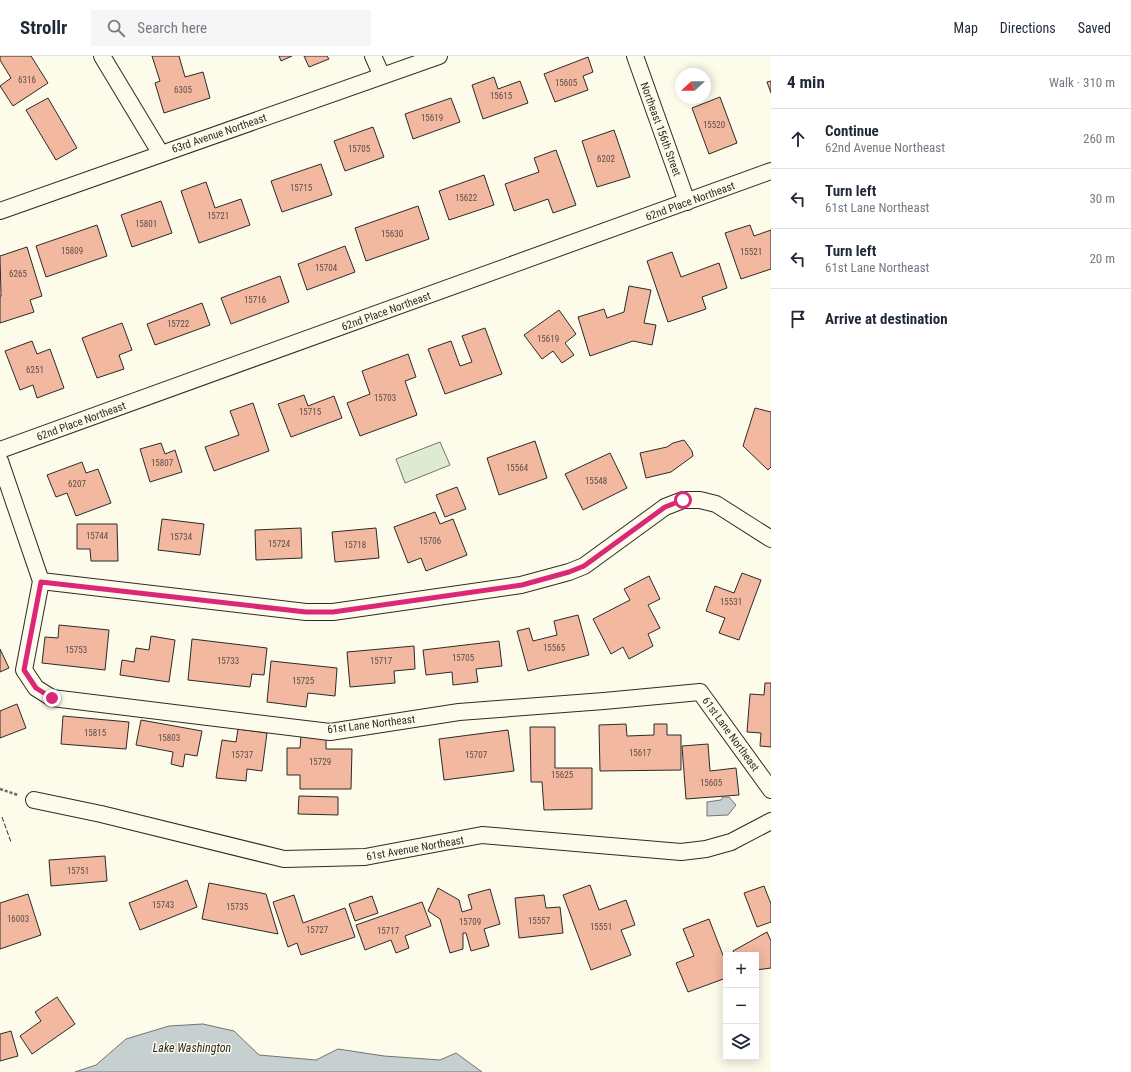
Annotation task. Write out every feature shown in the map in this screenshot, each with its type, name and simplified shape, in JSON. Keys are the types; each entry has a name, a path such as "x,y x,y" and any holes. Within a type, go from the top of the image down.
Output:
{"street":[{"path":"102,56 161,154"},
{"path":"373,56 382,76"},
{"name":"63rd Avenue Northeast","path":"0,211 439,56"},
{"name":"Northeast 156th Street","path":"635,56 687,202"},
{"name":"62nd Place Northeast","path":"0,450 771,171"},
{"path":"0,461 41,582 306,612 333,612 522,585 569,572 584,566 665,507 683,500 700,500 716,504 771,539"},
{"name":"61st Lane Northeast","path":"41,582 24,670 36,688 52,698 330,732 459,712 700,692 771,790"},
{"name":"61st Avenue Northeast","path":"34,800 101,814 284,859 365,858 482,835 681,852 706,849 731,842 771,821"}],"green space":[{"path":"440,442 450,465 405,483 396,459"}],"water":[{"path":"723,797 729,797 736,805 728,815 707,816 707,802 721,800"},
{"name":"Lake Washington","path":"203,1024 234,1031 259,1055 316,1060 338,1049 384,1056 440,1060 456,1053 482,1072 75,1072 96,1065 126,1039 169,1026"}],"building":[{"path":"0,56 31,56 48,83 13,106 0,86 11,78 0,60"},
{"path":"152,56 179,56 185,77 203,72 210,98 164,113 155,83 160,81"},
{"path":"279,56 292,56 281,61"},
{"path":"304,56 327,56 329,59 309,67"},
{"path":"588,57 593,72 583,76 588,90 555,102 544,74"},
{"path":"494,77 498,89 520,81 528,103 483,119 472,85"},
{"path":"771,81 771,93 767,82"},
{"path":"720,97 737,143 709,154 692,108 702,104 711,104 711,101"},
{"path":"48,98 77,148 56,160 26,110"},
{"path":"451,98 460,122 413,139 405,114"},
{"path":"373,127 384,157 345,171 334,141"},
{"path":"614,130 630,177 597,187 582,141"},
{"path":"556,150 576,205 553,213 548,199 514,211 505,184 539,172 534,158"},
{"path":"321,164 332,195 282,212 271,181"},
{"path":"484,175 494,205 449,220 439,191"},
{"path":"206,182 215,208 241,199 250,225 199,243 181,191"},
{"path":"161,201 172,233 132,247 121,215"},
{"path":"418,206 429,239 366,261 355,228"},
{"path":"97,225 107,256 46,277 36,246"},
{"path":"750,225 754,236 771,230 771,269 741,279 725,233"},
{"path":"345,246 355,272 307,290 298,264"},
{"path":"27,247 42,296 30,300 34,312 0,323 0,256"},
{"path":"672,252 681,277 719,263 727,288 702,297 706,309 668,322 647,261"},
{"path":"280,276 289,302 231,324 221,298"},
{"path":"629,286 651,290 644,323 656,325 652,345 633,341 590,356 578,317 604,309 607,318 624,312"},
{"path":"202,303 210,325 155,345 147,324"},
{"path":"559,310 576,334 565,343 574,355 562,363 553,351 542,359 524,335"},
{"path":"122,323 132,350 119,355 124,369 97,378 82,338"},
{"path":"485,328 502,374 445,394 428,349 451,341 460,366 472,362 462,336"},
{"path":"32,341 37,354 50,349 64,388 37,398 33,385 20,390 5,351"},
{"path":"408,354 416,377 405,381 417,415 360,436 347,403 370,394 362,371"},
{"path":"304,395 308,406 334,396 342,418 291,437 278,404"},
{"path":"253,403 269,451 214,471 205,447 239,435 230,411"},
{"path":"755,408 771,412 771,467 768,470 743,446"},
{"path":"684,440 692,451 693,456 671,472 646,478 640,453 667,447 673,443"},
{"path":"535,441 547,478 499,495 487,458"},
{"path":"161,443 165,454 175,450 182,472 150,482 140,449"},
{"path":"610,453 627,488 583,510 565,474"},
{"path":"82,462 86,473 98,469 111,503 76,516 67,493 56,497 47,475"},
{"path":"457,487 466,509 445,517 436,495"},
{"path":"435,512 440,524 453,519 467,555 426,571 421,558 408,563 394,527"},
{"path":"162,519 204,524 200,555 158,550"},
{"path":"77,524 117,524 118,561 91,561 90,549 77,549"},
{"path":"301,528 302,558 256,560 255,530"},
{"path":"376,528 379,558 335,562 332,532"},
{"path":"742,573 761,580 739,640 719,633 725,618 706,611 715,586 734,593"},
{"path":"649,576 660,599 648,605 660,628 648,634 653,646 629,659 623,647 611,654 593,619 630,600 624,589"},
{"path":"578,615 589,655 528,671 517,631 529,628 533,641 557,635 554,621"},
{"path":"59,625 109,630 105,670 42,663 45,637 58,638"},
{"path":"151,636 175,640 169,682 120,675 122,660 134,662 136,648 149,650"},
{"path":"192,639 267,648 264,675 252,674 250,687 188,680"},
{"path":"499,641 502,666 476,669 478,682 453,685 452,672 426,675 423,650"},
{"path":"414,646 415,669 394,671 395,683 350,687 347,652"},
{"path":"0,649 9,668 0,672"},
{"path":"271,661 337,668 335,696 308,693 306,707 267,702"},
{"path":"765,683 771,683 771,747 760,746 761,733 747,732 750,694 764,695"},
{"path":"17,704 26,728 0,738 0,711"},
{"path":"63,716 129,722 126,749 61,744"},
{"path":"141,720 202,731 197,756 185,754 183,767 171,764 173,752 136,745"},
{"path":"626,724 627,736 654,735 654,724 667,724 667,735 681,735 681,770 600,771 599,725"},
{"path":"530,727 555,727 555,768 592,768 592,809 544,810 542,782 531,782"},
{"path":"238,729 267,733 262,771 247,769 246,781 216,778 222,740 236,742"},
{"path":"508,730 514,771 444,780 439,739"},
{"path":"301,735 326,735 326,749 352,749 351,789 300,789 300,775 287,775 287,748 300,748"},
{"path":"708,744 710,771 736,768 739,795 686,799 682,746"},
{"path":"299,796 338,797 338,815 298,814"},
{"path":"105,856 107,881 51,886 49,860"},
{"path":"187,880 197,907 140,930 129,903"},
{"path":"209,883 266,894 278,934 202,919"},
{"path":"590,885 599,910 626,900 635,925 621,930 631,955 591,970 563,895"},
{"path":"764,886 771,904 771,922 757,927 744,893"},
{"path":"438,888 459,900 462,912 472,909 468,895 490,889 500,924 484,929 489,946 471,951 466,933 463,933 463,949 450,953 440,919 428,911"},
{"path":"28,894 41,935 0,949 0,903"},
{"path":"294,895 303,923 345,908 355,937 301,955 297,943 288,947 273,902"},
{"path":"544,895 546,908 560,907 563,933 519,938 515,898"},
{"path":"372,896 378,913 355,921 349,904"},
{"path":"422,902 431,926 405,936 409,948 396,953 391,940 365,950 356,925"},
{"path":"709,919 723,955 723,979 688,992 676,963 694,956 683,929"},
{"path":"767,932 771,941 771,968 759,970 759,952 733,951"},
{"path":"57,997 75,1024 32,1054 20,1036 41,1021 35,1012"},
{"path":"11,1031 18,1056 0,1061 0,1034"}],"fence":[{"path":"2,817 11,842"}],"route":[{"path":"52,698 36,688 24,670 41,582 306,612 333,612 522,585 569,572 584,566 665,507 683,500"}]}
